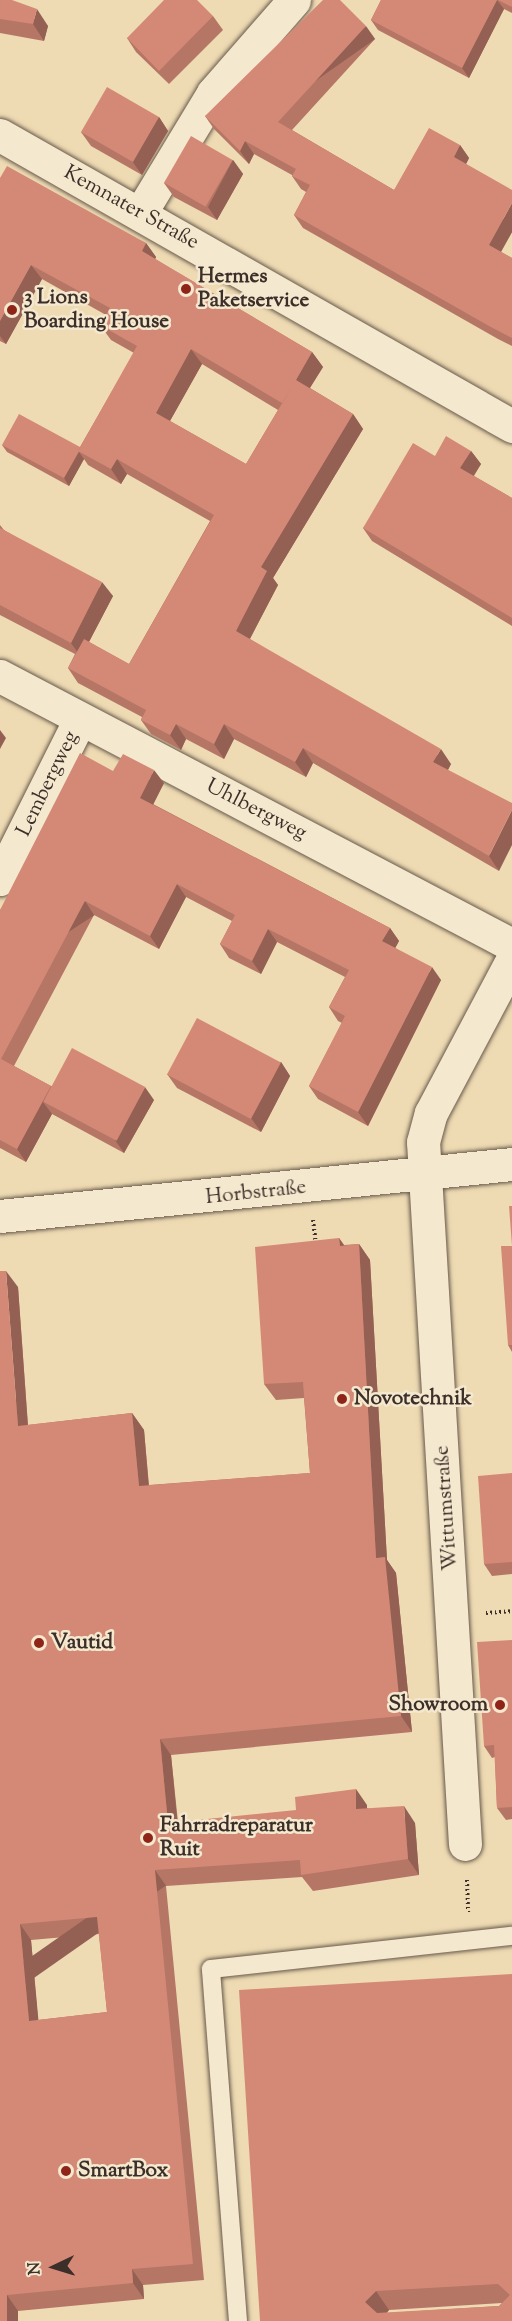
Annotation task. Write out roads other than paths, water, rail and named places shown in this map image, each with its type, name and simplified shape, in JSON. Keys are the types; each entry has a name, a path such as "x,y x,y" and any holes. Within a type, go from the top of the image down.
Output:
{"street":[{"path":"141,212 213,93 294,0"},
{"name":"Kemnater Straße","path":"0,135 141,212 512,426"},
{"name":"Uhlbergweg","path":"0,676 79,721 512,945"},
{"name":"Lembergweg","path":"0,879 79,721"},
{"name":"Wittumstraße","path":"465,1844 423,1142 431,1113 512,960"},
{"name":"Horbstraße","path":"0,1216 512,1164"}],"lane":[{"path":"238,2321 211,1969 469,1936 512,1936"}],"place":[{"name":"Hermes Paketservice","path":"186,289"},
{"name":"3 Lions Boarding House","path":"12,310"},
{"name":"Novotechnik","path":"342,1399"},
{"name":"Vautid","path":"39,1643"},
{"name":"Showroom","path":"500,1705"},
{"name":"Fahrradreparatur Ruit","path":"148,1838"},
{"name":"SmartBox","path":"66,2171"}]}
